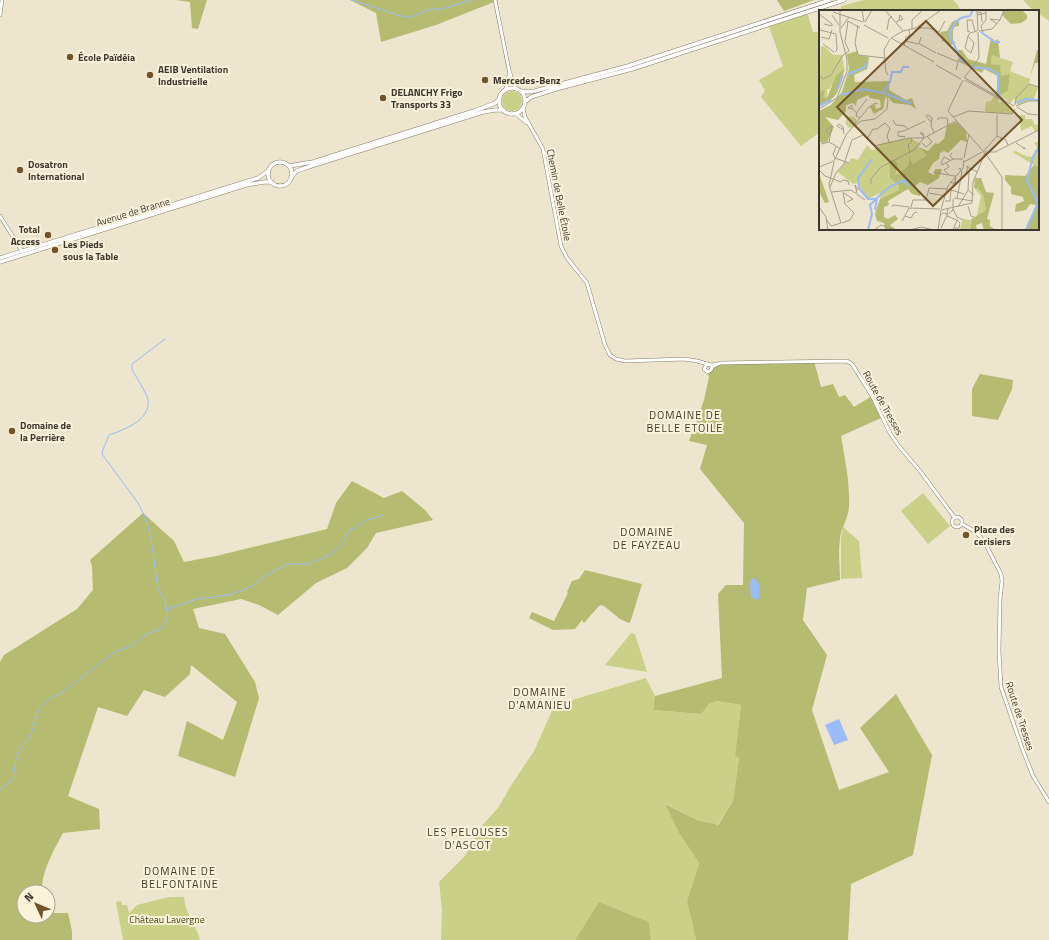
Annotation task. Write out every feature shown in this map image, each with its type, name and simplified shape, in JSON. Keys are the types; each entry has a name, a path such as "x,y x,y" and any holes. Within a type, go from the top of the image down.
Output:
{"main road":[{"path":"289,166 313,162 474,111 495,103 508,89 528,92 534,91 628,66 830,0"},
{"path":"525,102 531,97 556,89 632,69 844,0"},
{"path":"292,177 292,171 289,166 284,163 278,162 272,165 268,171 269,178 272,182 277,185 283,185 289,182 295,173 301,169 483,112 504,110 515,113 523,108 525,102 524,96 520,91"},
{"path":"500,98 500,105 504,110"},
{"name":"Avenue de Branne","path":"0,258 258,178 268,171"},
{"name":"Avenue de Branne","path":"0,262 246,185 272,182"}],"street":[{"path":"0,15 2,0"},
{"path":"495,0 512,83 516,89"},
{"path":"505,91 508,83 509,70"},
{"name":"Chemin de Belle Étoile","path":"523,108 524,115 542,148 561,246 567,258 586,283 605,345 610,356 625,361 678,359 697,361 710,366"},
{"name":"Chemin de Belle Étoile","path":"515,113 531,128"},
{"path":"0,216 22,251"},
{"name":"Route de Tresses","path":"710,366 712,370 708,372 705,370 704,368 710,366 718,364 847,361 852,364 872,396 890,433 898,445 920,471 955,518"},
{"path":"700,363 704,368"},
{"path":"955,518 961,519 962,521 962,524 959,527 955,526 953,522 955,518"},
{"name":"Route de Tresses","path":"962,524 976,532 984,542 1001,574 999,652 1001,687 1033,776 1049,802"}],"green space":[{"path":"176,0 207,0 198,29 192,28 190,2"},
{"path":"350,0 499,0 436,25 381,42 376,13"},
{"path":"777,0 814,0 784,11"},
{"path":"864,0 953,0 960,10 841,10 841,6"},
{"path":"1023,0 1049,0 1049,21 1039,14 1039,10 1032,9"},
{"path":"807,12 813,32 819,32 819,133 801,146 761,97 765,91 759,80 783,66 768,24"},
{"path":"512,91 519,94 522,101 519,108 512,111 505,108 502,101 505,94"},
{"path":"814,361 821,387 833,384 839,397 845,395 854,407 872,396 881,418 841,436 849,489 849,507 839,544 840,580 807,588 803,620 827,655 812,710 839,790 889,772 860,728 896,694 932,755 913,855 851,884 848,940 696,940 687,901 699,863 679,833 665,804 697,820 718,825 733,801 739,758 735,756 741,705 717,701 709,704 701,714 653,710 655,696 722,678 718,594 726,585 743,585 744,523 700,469 707,445 689,441 704,400 709,377 706,371 708,372 716,364"},
{"path":"980,374 1013,380 1012,389 998,420 972,416 972,389"},
{"path":"352,481 384,498 402,491 425,510 433,520 376,533 367,548 347,568 316,583 278,615 259,605 241,599 193,609 199,628 225,634 255,682 259,698 235,777 178,756 187,721 223,740 237,702 191,665 190,674 165,697 144,690 127,716 98,707 68,796 99,809 100,829 63,833 52,854 42,884 16,884 16,924 56,924 56,913 68,913 72,931 72,940 0,940 0,662 4,655 77,609 93,590 92,566 90,560 143,513 174,541 184,562 216,556 327,529 336,503"},
{"path":"923,493 950,526 928,544 901,511"},
{"path":"843,527 859,541 862,578 841,579 841,539"},
{"path":"585,570 642,584 629,623 620,619 601,605 584,623 582,620 575,629 553,630 529,618 532,612 554,621 568,593 567,592 572,581 579,579"},
{"path":"631,633 635,634 647,672 605,665"},
{"path":"646,678 655,696 653,710 700,714 709,704 717,701 741,705 735,756 739,758 733,801 717,825 697,820 666,804 679,833 699,863 687,901 696,940 651,940 649,922 599,902 575,940 441,940 442,910 439,882 464,857 478,830 498,808 534,751 552,711 559,704"},
{"name":"Château Lavergne","path":"169,897 184,897 186,909 200,940 123,940 116,902 121,901 122,905 127,905 129,913 137,905"},
{"path":"599,902 649,922 651,940 575,940"}],"water":[{"path":"753,577 756,579 760,587 758,600 751,597 750,584"},
{"path":"839,719 848,740 834,745 825,725"}],"waterway":[{"path":"352,0 401,16 411,17 428,10 445,8 472,0"},
{"path":"0,790 13,779 16,760 20,750 30,737 40,707 50,698 62,693 115,652 133,645 145,635 162,628 168,617 165,600 158,589 151,539 146,519 138,503 102,454 109,435 129,427 141,419 145,413 148,407 148,400 146,393 132,369 132,364 165,339"},
{"path":"168,609 197,599 229,595 243,590 288,564 309,564 331,554 343,543 350,529 356,528 366,520 384,515"}],"place":[{"name":"École Païdéia","path":"70,57"},
{"name":"AEIB Ventilation Industrielle","path":"150,75"},
{"name":"Mercedes-Benz","path":"485,80"},
{"name":"DELANCHY Frigo Transports 33","path":"383,98"},
{"name":"Dosatron International","path":"20,170"},
{"name":"Total Access","path":"48,235"},
{"name":"Les Pieds sous la Table","path":"55,250"},
{"name":"Domaine de la Perrière","path":"12,431"},
{"name":"Place des cerisiers","path":"966,535"}],"district":[{"name":"DOMAINE DE BELLE ETOILE","path":"685,421"},
{"name":"DOMAINE DE FAYZEAU","path":"647,538"},
{"name":"DOMAINE D'AMANIEU","path":"540,698"},
{"name":"LES PELOUSES D'ASCOT","path":"468,838"},
{"name":"DOMAINE DE BELFONTAINE","path":"180,877"}]}
